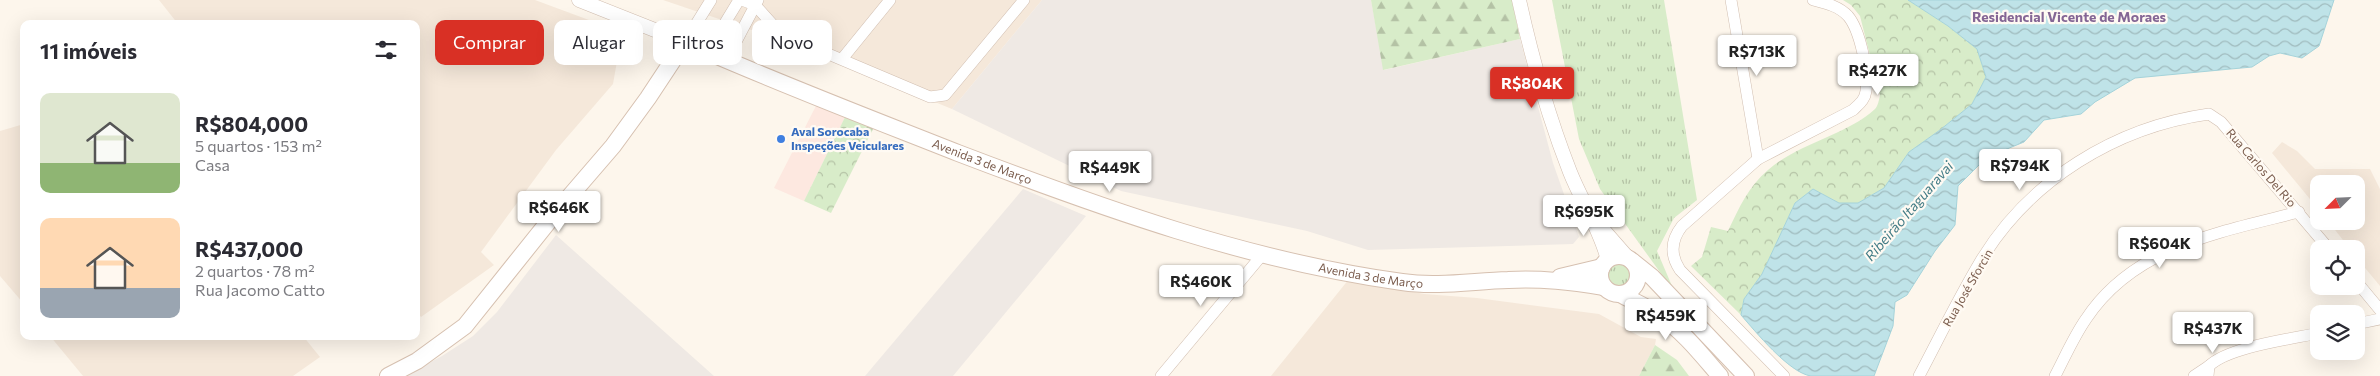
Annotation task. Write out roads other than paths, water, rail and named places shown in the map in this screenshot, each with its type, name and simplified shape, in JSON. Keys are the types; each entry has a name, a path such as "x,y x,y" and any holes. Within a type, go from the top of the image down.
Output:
{"main road":[{"path":"388,376 417,361 465,326 612,146 670,65"},
{"name":"Avenida 3 de Março","path":"741,65 862,115 1039,184 1130,216 1262,255 1403,283 1443,285 1550,279 1604,287"},
{"path":"1720,376 1672,325 1658,315 1604,287 1600,277 1605,263 1618,256 1630,260 1652,278 1746,376"},
{"path":"1620,294 1630,291 1636,283 1637,270 1630,260"},
{"name":"Avenida 3 de Março","path":"1550,279 1605,263"}],"street":[{"name":"Avenida 3 de Março","path":"579,0 653,29"},
{"path":"699,20 711,0"},
{"path":"728,20 741,0 756,2 781,34 930,97 945,95 1024,0"},
{"path":"842,59 890,0"},
{"path":"1520,0 1549,118 1585,205 1604,244 1605,263"},
{"path":"1731,0 1758,159"},
{"path":"1784,376 1680,270 1673,257 1674,239 1682,226 1758,159 1853,110 1863,101 1866,75 1864,59 1855,29 1849,17 1829,4 1813,0"},
{"path":"742,30 756,2"},
{"name":"Rua Carlos Del Rio","path":"2209,114 2221,122 2322,240"},
{"name":"Rua José Sforcin","path":"1919,376 1981,261 2010,221 2031,199 2071,167 2126,136 2156,125 2209,114"},
{"path":"1585,205 1630,260"},
{"path":"2055,376 2086,319 2099,302 2131,272 2152,258 2200,238 2299,212"},
{"path":"1160,376 1262,255"},
{"path":"2365,292 2380,310"},
{"path":"2365,322 2380,319"},
{"path":"2196,376 2208,371 2216,359 2231,353 2310,335"}],"water":[{"name":"Ribeirão Itaguaravai","path":"1908,0 2334,0 2319,46 2302,58 2280,53 2269,56 2252,67 2135,78 2095,102 2081,114 2044,120 2024,142 1997,153 1979,165 1958,186 1955,225 1935,251 1907,295 1895,302 1893,326 1874,376 1811,376 1802,373 1783,360 1741,315 1744,299 1762,274 1795,203 1813,189 1839,203 1858,203 1884,188 1909,152 1972,104 1986,77 1977,49 1948,26"}],"place":[{"name":"Aval Sorocaba Inspeções Veiculares","path":"781,139"}],"district":[{"name":"Residencial Vicente de Moraes","path":"2069,17"}]}
